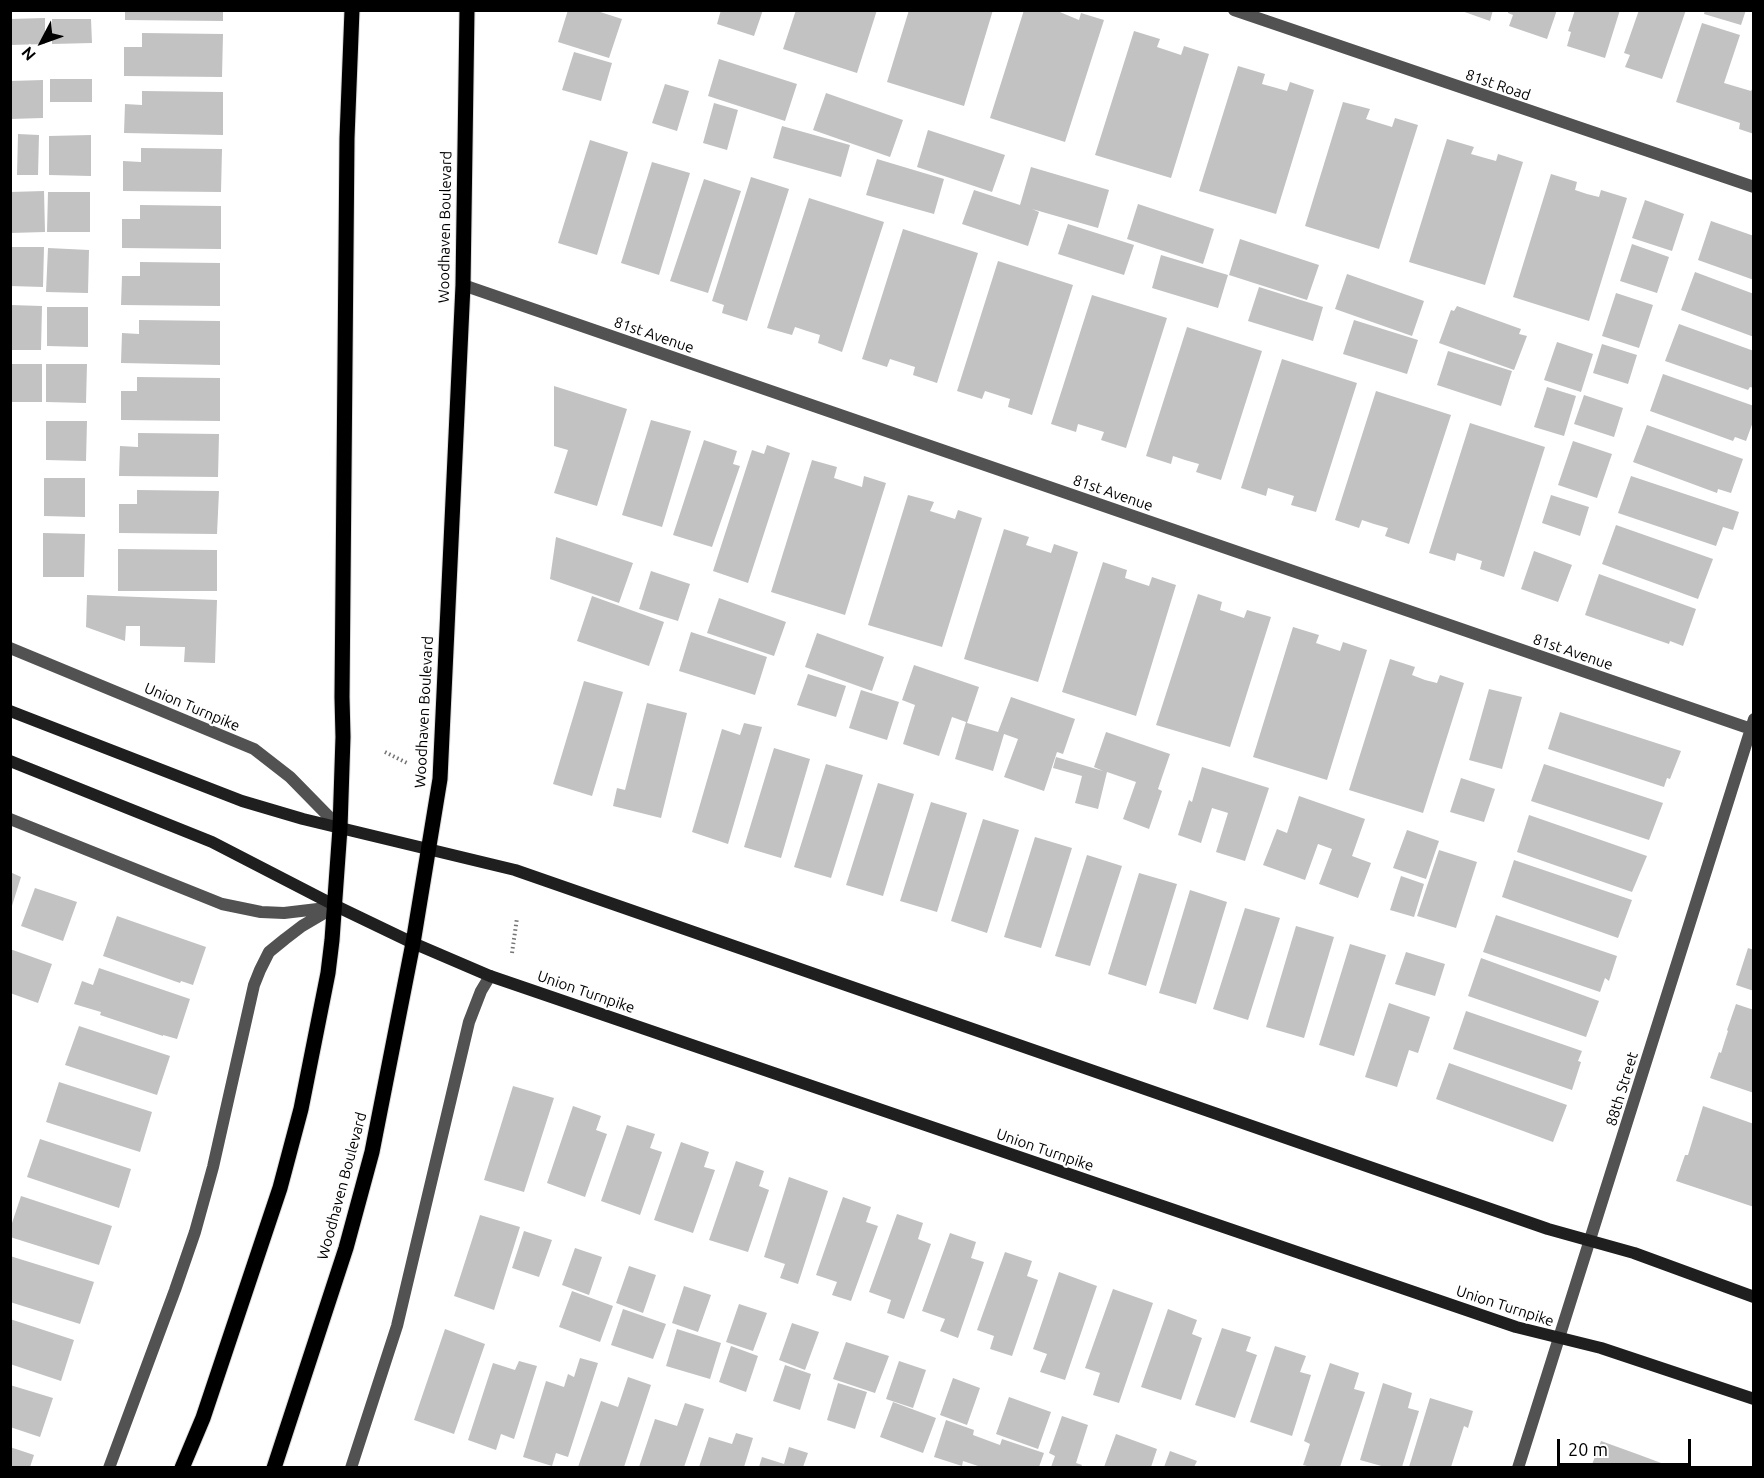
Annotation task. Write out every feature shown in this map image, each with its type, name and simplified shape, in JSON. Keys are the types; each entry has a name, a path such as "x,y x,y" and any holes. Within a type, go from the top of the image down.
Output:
{"main road":[{"path":"182,1467 207,1407 254,1267 301,1109 327,982 336,906 343,737 347,138 352,10"},
{"name":"Woodhaven Boulevard","path":"274,1467 360,1200 413,943 441,778 463,285 467,10"},
{"path":"10,711 242,801 272,811 515,870 1548,1229 1634,1253 1754,1297"},
{"name":"Union Turnpike","path":"10,761 212,842 336,906 413,943 490,976 1516,1327 1601,1348 1754,1399"}],"street":[{"name":"81st Road","path":"1234,10 1754,187"},
{"name":"81st Avenue","path":"463,285 1752,726"},
{"name":"Union Turnpike","path":"10,648 254,749 290,777 340,828"},
{"name":"88th Street","path":"1518,1467 1752,726"},
{"path":"10,819 242,910 284,913 336,906"},
{"path":"109,1467 195,1232 213,1167 260,970 269,952 302,926 336,906"},
{"path":"351,1467 397,1326 469,1022 481,991 490,976"}],"path":[{"path":"385,752 410,765"},
{"path":"512,953 517,918"}],"building":[{"path":"125,10 223,10 223,21 125,20"},
{"path":"568,10 594,10 622,19 609,58 558,42"},
{"path":"721,10 763,10 754,36 717,24"},
{"path":"796,10 877,10 857,73 783,49"},
{"path":"909,10 993,10 964,106 887,82"},
{"path":"1024,10 1055,10 1079,20 1081,13 1104,20 1065,142 990,118"},
{"path":"1459,10 1493,10 1490,21"},
{"path":"1508,10 1557,10 1547,39 1509,26 1513,15 1508,13"},
{"path":"1575,10 1620,10 1605,58 1567,46 1571,32 1568,31"},
{"path":"1639,10 1686,10 1662,79 1625,67 1630,55 1624,53"},
{"path":"1705,10 1746,10 1741,25 1704,14"},
{"path":"45,18 45,44 10,45 10,19"},
{"path":"52,19 91,19 92,43 52,44"},
{"path":"1702,23 1740,35 1724,83 1751,91 1754,86 1754,134 1739,129 1740,123 1676,102"},
{"path":"1134,31 1160,39 1157,47 1181,55 1184,46 1209,54 1171,178 1095,155"},
{"path":"142,33 223,34 222,77 124,76 124,47 142,47"},
{"path":"574,52 612,63 601,101 562,90"},
{"path":"719,59 797,84 785,121 708,96"},
{"path":"1238,66 1265,74 1262,84 1287,91 1290,82 1314,90 1276,214 1199,191"},
{"path":"50,79 92,79 92,102 50,102"},
{"path":"43,80 43,118 10,119 10,81"},
{"path":"665,84 689,91 677,131 652,123"},
{"path":"142,91 223,92 223,135 124,133 125,104 142,105"},
{"path":"826,93 903,120 890,157 813,130"},
{"path":"1343,102 1370,109 1366,119 1392,127 1395,118 1418,125 1379,249 1305,226"},
{"path":"714,103 738,110 727,150 703,143"},
{"path":"782,126 850,145 841,177 773,158"},
{"path":"928,130 1005,155 992,192 917,167"},
{"path":"18,134 39,135 38,175 17,175"},
{"path":"91,135 91,176 49,175 49,136"},
{"path":"1447,139 1474,147 1471,154 1496,161 1498,154 1523,162 1485,285 1409,262"},
{"path":"590,140 628,152 597,255 558,243"},
{"path":"141,148 222,149 221,192 123,191 123,161 141,162"},
{"path":"877,159 944,179 934,214 866,195"},
{"path":"652,162 690,173 659,275 621,263"},
{"path":"1031,167 1109,190 1098,228 1032,209 1039,212 1028,246 962,224 974,190 1020,205"},
{"path":"1551,174 1577,182 1575,190 1587,194 1599,197 1601,190 1627,198 1589,321 1513,297"},
{"path":"751,177 789,189 747,321 722,313 724,305 712,301"},
{"path":"704,179 741,191 708,293 670,281"},
{"path":"44,191 45,232 10,233 10,192"},
{"path":"48,192 90,192 90,232 47,232"},
{"path":"809,198 884,222 842,352 818,343 820,335 795,327 792,335 767,328"},
{"path":"1645,200 1684,214 1672,251 1632,238"},
{"path":"1138,204 1214,229 1203,264 1127,239"},
{"path":"140,205 221,206 221,249 122,248 122,219 140,219"},
{"path":"1711,221 1754,236 1754,280 1698,260"},
{"path":"1068,224 1134,245 1124,275 1058,254"},
{"path":"903,229 978,253 937,383 913,375 915,367 890,359 887,367 862,359"},
{"path":"1240,239 1319,265 1307,300 1229,275"},
{"path":"1632,244 1669,257 1657,293 1620,281"},
{"path":"10,247 44,247 43,287 10,286"},
{"path":"48,248 89,250 88,293 46,292"},
{"path":"1161,255 1228,275 1218,308 1152,288"},
{"path":"998,261 1073,285 1032,415 1008,407 1010,399 985,391 982,399 957,391"},
{"path":"140,262 220,263 220,306 121,305 122,276 140,276"},
{"path":"1695,272 1754,294 1754,337 1681,310"},
{"path":"1347,274 1424,301 1412,336 1335,309"},
{"path":"1259,287 1323,307 1313,341 1248,321"},
{"path":"1616,293 1653,305 1639,348 1602,336"},
{"path":"1092,295 1167,318 1126,448 1101,440 1104,432 1078,424 1076,432 1051,424"},
{"path":"10,305 42,306 41,350 10,350"},
{"path":"1457,306 1521,329 1519,334 1527,336 1514,370 1439,343 1451,310 1454,311"},
{"path":"47,307 88,307 88,347 47,346"},
{"path":"139,320 220,321 220,365 121,363 122,333 139,334"},
{"path":"1354,320 1418,340 1407,374 1343,354"},
{"path":"1679,324 1754,351 1754,388 1750,387 1748,390 1665,361"},
{"path":"1187,327 1262,351 1221,480 1196,472 1199,464 1173,456 1171,464 1146,456"},
{"path":"1557,342 1593,354 1581,392 1544,380"},
{"path":"1602,344 1637,355 1628,384 1593,373"},
{"path":"1448,351 1512,371 1501,406 1437,385"},
{"path":"1282,359 1357,383 1316,512 1291,505 1294,496 1268,488 1266,496 1241,488"},
{"path":"10,364 42,364 42,402 10,402"},
{"path":"46,364 87,364 86,403 46,402"},
{"path":"1663,374 1754,406 1754,419 1746,441 1735,437 1733,441 1650,411"},
{"path":"137,377 220,378 220,421 121,420 121,391 137,391"},
{"path":"554,386 627,409 597,506 554,493 568,450 554,446"},
{"path":"1547,387 1576,396 1564,436 1534,427"},
{"path":"1376,391 1451,415 1409,544 1385,536 1388,528 1362,520 1359,528 1335,520"},
{"path":"1584,395 1623,408 1614,437 1574,424"},
{"path":"651,420 691,431 662,527 622,515"},
{"path":"46,421 87,421 86,461 46,460"},
{"path":"1470,423 1545,447 1504,577 1480,569 1482,561 1457,553 1455,561 1429,553"},
{"path":"1647,425 1743,459 1731,493 1718,489 1717,493 1633,462"},
{"path":"138,433 219,434 218,477 119,476 120,446 138,447"},
{"path":"704,440 737,451 733,464 740,466 712,547 673,535"},
{"path":"1573,441 1612,454 1597,498 1558,485"},
{"path":"767,445 790,453 748,583 713,571 752,450 764,454"},
{"path":"812,460 837,467 834,478 862,487 864,476 886,483 845,615 771,592"},
{"path":"1631,476 1739,512 1733,530 1723,527 1716,546 1618,513"},
{"path":"44,478 85,478 85,517 44,516"},
{"path":"137,490 219,491 217,534 119,533 119,504 137,504"},
{"path":"908,495 934,502 930,511 955,519 958,510 982,518 942,647 868,625"},
{"path":"1551,495 1589,507 1580,536 1542,523"},
{"path":"1616,525 1713,559 1698,599 1602,564"},
{"path":"1004,529 1029,537 1026,545 1051,553 1054,544 1078,552 1038,682 964,659"},
{"path":"43,533 85,534 84,577 43,577"},
{"path":"556,537 633,563 619,603 550,579"},
{"path":"118,549 217,550 217,591 118,591"},
{"path":"1534,551 1572,565 1558,602 1521,589"},
{"path":"1103,562 1127,570 1125,578 1149,586 1152,577 1176,585 1136,716 1062,692"},
{"path":"651,571 690,584 678,621 639,609"},
{"path":"1599,574 1696,609 1683,646 1670,641 1669,644 1585,615"},
{"path":"1198,594 1222,602 1220,610 1244,618 1247,610 1271,617 1230,747 1156,725"},
{"path":"87,595 217,600 215,663 184,662 185,647 140,646 140,626 126,626 125,641 86,627"},
{"path":"592,596 664,622 649,666 577,641"},
{"path":"719,598 786,622 774,656 707,633"},
{"path":"1293,627 1319,635 1316,643 1340,651 1343,642 1367,650 1327,780 1253,757"},
{"path":"691,632 767,657 755,695 679,671"},
{"path":"817,633 884,657 872,691 805,667"},
{"path":"1390,659 1415,667 1412,675 1425,680 1437,683 1440,675 1464,683 1423,813 1349,790"},
{"path":"914,665 979,687 967,723 998,732 1011,697 1075,719 1063,754 1057,752 1044,791 1004,777 1018,739 1004,734 993,771 955,759 966,722 952,717 939,756 903,744 915,705 902,700"},
{"path":"808,674 846,686 836,717 797,705"},
{"path":"584,681 623,692 592,796 553,784"},
{"path":"1489,689 1522,697 1502,769 1469,760"},
{"path":"861,690 899,702 887,740 849,728"},
{"path":"647,703 687,713 661,818 613,806 617,788 625,790"},
{"path":"1560,712 1681,751 1670,779 1667,778 1664,787 1548,749"},
{"path":"744,723 762,727 728,844 692,832 722,729 740,735"},
{"path":"1106,732 1170,754 1158,789 1162,791 1149,829 1123,819 1136,782 1107,772 1098,809 1075,803 1082,776 1053,768 1056,757 1103,771 1094,767"},
{"path":"774,748 810,759 781,858 744,847"},
{"path":"826,764 863,775 831,878 794,867"},
{"path":"1544,764 1663,803 1649,840 1531,801"},
{"path":"1202,767 1269,788 1245,861 1216,852 1228,813 1212,808 1201,843 1178,835 1189,800 1192,802"},
{"path":"1461,778 1495,789 1484,822 1450,812"},
{"path":"878,783 914,794 883,896 846,885"},
{"path":"1299,796 1365,819 1352,856 1371,863 1358,898 1319,884 1332,849 1318,844 1305,880 1263,865 1277,829 1287,833"},
{"path":"931,802 967,813 937,912 900,901"},
{"path":"1529,815 1647,856 1632,892 1517,852"},
{"path":"983,819 1019,830 987,933 951,921"},
{"path":"1407,830 1439,841 1426,879 1393,868"},
{"path":"1035,837 1072,848 1041,948 1004,937"},
{"path":"1439,850 1477,862 1456,928 1417,916"},
{"path":"1087,855 1122,866 1090,966 1055,956"},
{"path":"1514,860 1632,900 1618,938 1502,897"},
{"path":"10,872 21,877 11,909 10,909"},
{"path":"1139,873 1177,884 1146,986 1108,974"},
{"path":"1401,876 1424,884 1414,917 1390,910"},
{"path":"35,888 77,902 63,941 21,926"},
{"path":"1190,890 1227,902 1196,1004 1159,993"},
{"path":"1245,908 1280,918 1248,1020 1213,1009"},
{"path":"1496,915 1617,956 1609,981 1605,978 1600,992 1483,952"},
{"path":"117,916 206,947 193,985 181,981 180,983 103,956"},
{"path":"1296,926 1334,937 1304,1038 1266,1027"},
{"path":"1350,944 1386,955 1354,1056 1319,1045"},
{"path":"1748,948 1754,950 1754,991 1736,985"},
{"path":"10,949 52,964 38,1003 10,993"},
{"path":"1406,952 1445,964 1435,996 1395,984"},
{"path":"1481,958 1599,1001 1586,1037 1468,996"},
{"path":"99,968 190,999 177,1039 100,1015 101,1012 74,1004 82,981 93,985"},
{"path":"1389,1003 1430,1017 1418,1053 1409,1050 1397,1087 1365,1077"},
{"path":"1736,1004 1754,1010 1754,1093 1710,1078 1719,1052 1721,1053"},
{"path":"1466,1011 1582,1051 1572,1090 1453,1049"},
{"path":"79,1026 170,1056 157,1095 65,1065"},
{"path":"1449,1063 1567,1105 1553,1142 1436,1099"},
{"path":"59,1082 152,1112 140,1152 46,1122"},
{"path":"513,1086 554,1098 524,1192 484,1180"},
{"path":"573,1106 601,1116 596,1130 607,1134 585,1197 547,1183"},
{"path":"1703,1106 1754,1124 1754,1207 1676,1181 1685,1155 1688,1155"},
{"path":"627,1125 655,1134 650,1148 662,1152 640,1215 601,1201"},
{"path":"40,1139 131,1169 119,1208 27,1177"},
{"path":"681,1142 709,1152 704,1167 715,1170 693,1233 654,1220"},
{"path":"736,1161 764,1171 759,1186 769,1190 748,1252 709,1240"},
{"path":"789,1177 828,1191 798,1284 780,1278 785,1264 764,1257"},
{"path":"21,1196 112,1226 99,1265 10,1237 10,1229"},
{"path":"843,1197 871,1207 866,1222 878,1226 851,1301 832,1295 837,1282 816,1275"},
{"path":"897,1214 923,1223 918,1239 931,1244 904,1319 887,1313 891,1300 869,1292"},
{"path":"480,1215 520,1227 494,1310 454,1296"},
{"path":"524,1231 552,1240 539,1277 512,1268"},
{"path":"950,1233 976,1242 971,1258 984,1262 958,1338 940,1331 945,1319 922,1311"},
{"path":"575,1248 602,1257 589,1295 562,1285"},
{"path":"1005,1252 1032,1261 1027,1276 1038,1280 1012,1356 990,1349 994,1336 977,1330"},
{"path":"10,1256 94,1282 80,1324 10,1302"},
{"path":"629,1266 656,1275 643,1313 616,1303"},
{"path":"1059,1272 1097,1286 1065,1380 1040,1372 1047,1354 1033,1349"},
{"path":"684,1286 711,1295 698,1332 672,1323"},
{"path":"1113,1289 1153,1303 1119,1403 1093,1395 1100,1373 1085,1368"},
{"path":"572,1291 613,1306 600,1342 559,1327"},
{"path":"739,1304 767,1313 753,1351 726,1342"},
{"path":"623,1309 666,1324 653,1359 611,1345"},
{"path":"1168,1309 1197,1320 1192,1334 1202,1338 1181,1400 1141,1387"},
{"path":"10,1319 74,1340 61,1381 10,1364"},
{"path":"792,1323 819,1332 805,1370 779,1360"},
{"path":"1222,1328 1251,1337 1246,1351 1257,1355 1235,1418 1195,1405"},
{"path":"445,1329 485,1344 454,1434 414,1420"},
{"path":"677,1329 721,1343 710,1379 666,1366"},
{"path":"846,1342 889,1356 875,1393 833,1379"},
{"path":"731,1346 758,1356 746,1392 719,1382"},
{"path":"1275,1346 1306,1356 1300,1372 1311,1375 1292,1436 1250,1422"},
{"path":"580,1358 598,1363 568,1457 556,1453 552,1466 523,1457 546,1381 564,1387 568,1374 574,1377"},
{"path":"519,1361 537,1366 514,1439 501,1434 496,1450 468,1440 493,1363 515,1370"},
{"path":"899,1361 926,1370 913,1408 886,1399"},
{"path":"1330,1363 1359,1373 1354,1389 1365,1392 1340,1467 1311,1467 1303,1465 1310,1444 1304,1441"},
{"path":"785,1365 811,1374 800,1410 773,1401"},
{"path":"628,1377 651,1385 624,1467 578,1467 601,1401 618,1407"},
{"path":"953,1378 980,1388 967,1425 940,1415"},
{"path":"838,1383 867,1392 855,1429 827,1420"},
{"path":"1383,1383 1412,1393 1408,1408 1419,1411 1402,1467 1385,1467 1360,1460"},
{"path":"10,1385 53,1398 40,1437 10,1427"},
{"path":"1009,1397 1051,1412 1038,1449 996,1434"},
{"path":"1430,1398 1473,1411 1468,1428 1464,1426 1451,1467 1409,1467"},
{"path":"893,1402 936,1418 923,1453 880,1437"},
{"path":"685,1403 704,1409 684,1467 639,1467 655,1419 677,1426"},
{"path":"1062,1416 1088,1425 1076,1463 1082,1465 1081,1467 1051,1467 1055,1456 1049,1453"},
{"path":"946,1420 974,1430 973,1435 1000,1445 1002,1439 1044,1453 1039,1467 981,1467 963,1461 962,1466 934,1457"},
{"path":"736,1433 753,1438 744,1467 699,1467 709,1437 732,1444"},
{"path":"1116,1434 1157,1449 1151,1467 1104,1467"},
{"path":"1601,1441 1637,1454 1672,1467 1591,1467"},
{"path":"10,1447 34,1455 30,1467 10,1467"},
{"path":"789,1447 808,1453 803,1467 759,1467 762,1457 784,1464"},
{"path":"1170,1451 1197,1461 1194,1467 1164,1467"}]}
